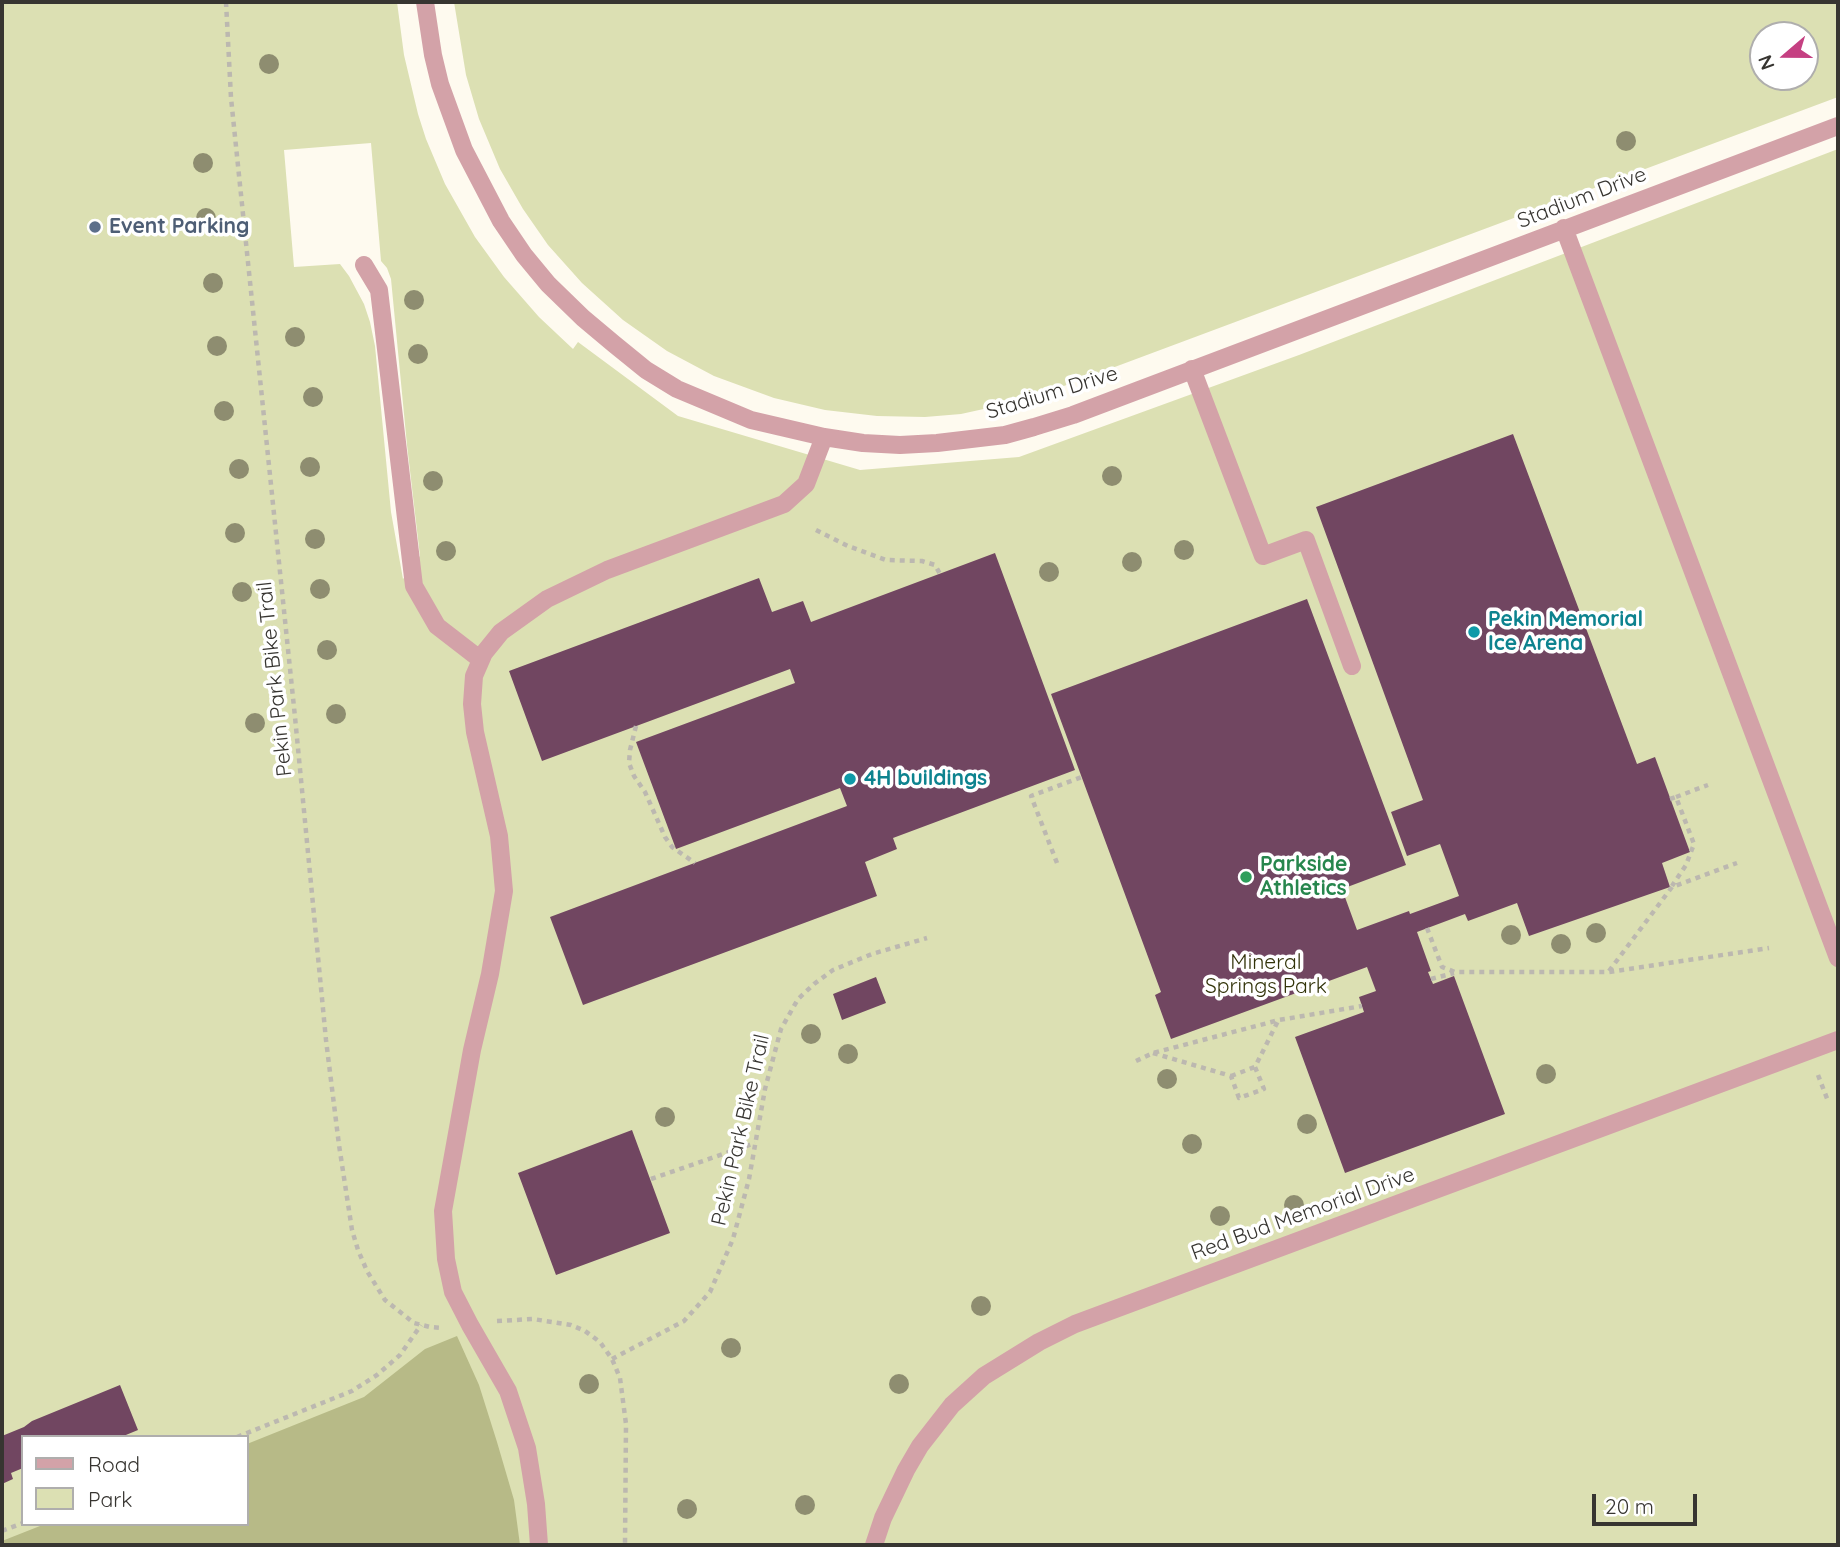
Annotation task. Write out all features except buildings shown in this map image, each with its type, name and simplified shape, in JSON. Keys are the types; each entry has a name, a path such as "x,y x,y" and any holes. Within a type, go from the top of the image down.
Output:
{"street":[{"name":"Stadium Drive","path":"425,2 440,84 464,150 501,221 548,284 614,344 646,370 677,389 751,420 863,443 937,443 1005,435 1073,415 1838,126"},
{"path":"1564,228 1838,958"},
{"path":"364,265 379,290 414,586 437,626 481,660"},
{"path":"1192,369 1263,556 1306,540 1352,666"},
{"path":"539,1545 527,1448 508,1391 453,1292 446,1259 443,1211 504,891 499,836 475,732 472,704 474,676 484,653 500,632 547,598 607,570 784,504 806,484 824,437"},
{"name":"Red Bud Memorial Drive","path":"874,1545 883,1518 906,1470 920,1446 952,1405 984,1376 1039,1342 1075,1324 1838,1040"}],"path":[{"name":"Pekin Park Bike Trail","path":"226,2 231,98 338,1145 352,1230 362,1261 385,1300 414,1323 421,1325"},
{"path":"816,530 866,554 886,560 934,565 940,574"},
{"path":"636,726 629,763 634,776 673,848 695,863"},
{"path":"1057,863 1031,796 1082,777"},
{"path":"1609,972 1672,887 1686,865 1694,844 1673,798 1708,785"},
{"path":"1672,887 1737,863"},
{"path":"1427,928 1442,967 1455,972"},
{"name":"Pekin Park Bike Trail","path":"612,1359 684,1321 710,1292 733,1239 749,1179 765,1089 781,1029 798,999 833,971 872,954 927,938"},
{"path":"1431,979 1455,972 1609,972 1769,948"},
{"path":"1136,1061 1153,1053 1279,1020 1362,1006"},
{"path":"1153,1053 1231,1076 1255,1067 1279,1020"},
{"path":"1231,1076 1239,1098 1264,1089 1255,1067"},
{"path":"1815,1068 1828,1101"},
{"path":"650,1179 755,1143"},
{"path":"242,1435 352,1391 377,1375 400,1355 421,1325 447,1328 504,1319 533,1319 570,1325 585,1331 600,1342 612,1359 620,1378 626,1424 625,1545"},
{"path":"2,1531 21,1524"}],"green space":[{"name":"Mineral Springs Park","path":"2,2 397,2 404,55 418,114 445,184 475,237 504,277 539,317 573,349 578,342 678,416 860,470 1019,457 1299,355 1838,149 1838,1545 2,1545","holes":["371,143 381,261 391,279 420,556 403,579 391,512 375,346 370,322 364,304 340,264 294,267 284,150"]},
{"path":"454,2 1837,2 1838,97 1029,399 961,414 925,417 877,416 825,410 774,398 714,376 667,351 623,320 582,283 548,245 500,169 479,119 466,75"},
{"path":"457,1336 479,1385 497,1442 514,1500 520,1545 2,1545 2,1541 40,1526 248,1526 248,1444 364,1397 425,1349"}],"place":[{"name":"Event Parking","path":"95,227"},
{"name":"Pekin Memorial Ice Arena","path":"1474,632"},
{"name":"4H buildings","path":"850,779"},
{"name":"Parkside Athletics","path":"1246,877"}]}
